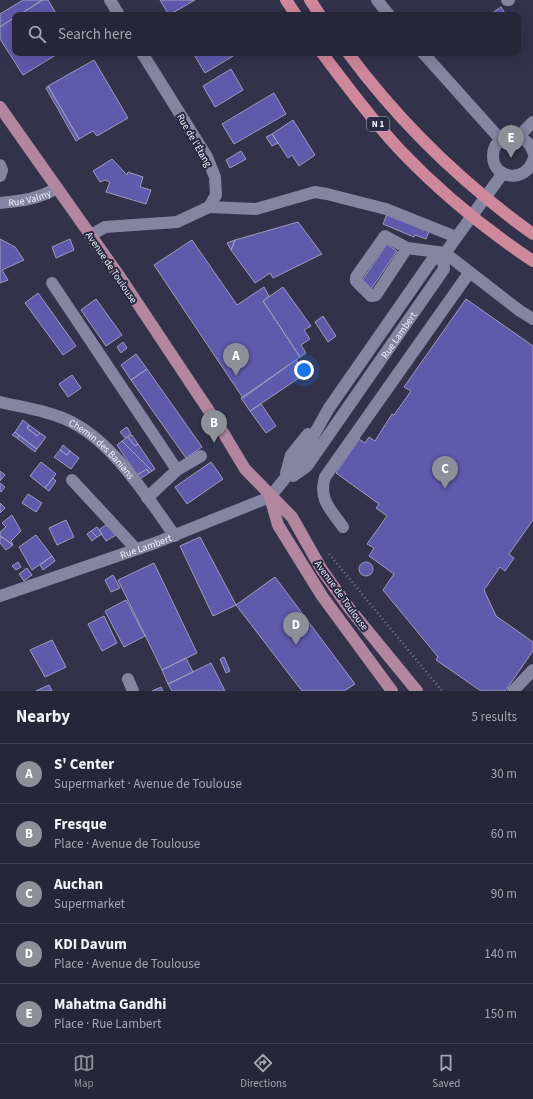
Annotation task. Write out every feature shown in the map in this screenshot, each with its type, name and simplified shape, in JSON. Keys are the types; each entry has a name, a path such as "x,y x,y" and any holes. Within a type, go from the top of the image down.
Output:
{"highway":[{"path":"286,0 294,12"},
{"path":"310,0 318,12"},
{"name":"N 1","path":"324,56 400,150 440,189 496,236 533,261"},
{"name":"N 1","path":"350,56 376,91 414,132 454,171 508,216 533,234"}],"main road":[{"name":"Avenue de Toulouse","path":"0,107 91,236 221,429 245,469 292,517 322,570 349,608 417,691"},
{"name":"Avenue de Toulouse","path":"270,496 278,525 318,589 392,691"}],"street":[{"path":"110,0 117,12"},
{"path":"381,2 387,12"},
{"name":"Rue de l'Étang","path":"144,56 207,157 215,177 216,195 209,207"},
{"path":"426,56 501,140"},
{"path":"518,136 533,122"},
{"path":"532,167 519,175 508,175 503,173 495,165 493,154 497,144 501,140 512,136 518,136 528,142 533,152"},
{"path":"0,165 2,170 0,176"},
{"name":"Rue Lambert","path":"0,596 175,536 270,496 284,482 299,461 329,408 432,260 444,255 503,173"},
{"name":"Rue Valmy","path":"0,203 32,200 44,196 57,188"},
{"path":"91,236 105,227 177,222 209,207 256,209 315,192 386,209 456,237"},
{"path":"407,248 376,295 371,296 356,281 356,276 385,236 407,248 444,255 533,319"},
{"name":"Rue Lambert","path":"284,482 307,466 444,269 444,255"},
{"path":"342,527 324,499 321,488 325,477 469,273"},
{"path":"52,283 177,470"},
{"name":"Chemin des Banians","path":"0,402 52,415 77,425 103,445 127,470 175,536"},
{"path":"147,498 177,470 201,456"},
{"path":"72,480 136,549"},
{"path":"513,691 533,670"},
{"path":"128,679 133,691"}],"path":[{"path":"324,549 442,691"}],"building":[{"path":"23,0 42,0 24,12 12,12 12,19 0,27 0,14"},
{"path":"43,0 48,0 55,12 24,12"},
{"path":"160,0 195,0 174,12 167,12"},
{"path":"501,7 504,12 494,12"},
{"path":"12,19 12,56 54,56 23,75 0,39 0,27"},
{"path":"195,56 233,56 205,73"},
{"path":"94,60 128,118 97,136 93,131 79,139 48,86"},
{"path":"231,69 243,90 215,107 203,86"},
{"path":"48,86 79,139 76,141 46,88"},
{"path":"274,93 286,114 234,144 222,124"},
{"path":"293,120 315,155 299,166 292,155 288,158 272,134"},
{"path":"272,134 278,143 272,146 266,137"},
{"path":"241,151 246,159 230,168 226,160"},
{"path":"112,159 127,175 128,172 143,177 140,187 151,190 146,204 106,192 110,182 105,180 100,182 93,171"},
{"path":"388,212 430,229 426,239 415,235 414,237 383,224"},
{"path":"298,222 322,254 273,278 270,273 255,283 231,250 235,240"},
{"path":"0,239 15,247 24,260 2,270 8,280 0,283"},
{"path":"70,239 74,250 56,258 52,247"},
{"path":"192,240 237,305 264,287 269,296 263,301 300,357 243,398 154,265"},
{"path":"235,240 231,250 227,243"},
{"path":"387,244 397,251 371,289 361,282"},
{"path":"283,287 311,326 304,330 310,339 301,345 306,353 300,357 263,301"},
{"path":"38,293 76,346 63,355 25,303"},
{"path":"96,299 122,335 106,346 81,310"},
{"path":"466,299 533,346 533,520 509,554 514,558 505,571 500,567 484,590 496,616 533,642 533,651 505,691 481,691 436,660 438,657 383,590 394,574 369,556 374,548 367,544 387,516 376,508 379,504 336,473 359,439 365,443 369,437 375,441 392,414 394,415 411,391 404,387"},
{"path":"323,316 336,336 328,342 315,322"},
{"path":"123,342 127,348 121,353 117,347"},
{"path":"136,354 147,369 131,380 121,365"},
{"path":"296,360 305,374 250,411 241,398"},
{"path":"147,369 202,447 186,458 131,380"},
{"path":"72,375 81,388 68,397 59,384"},
{"path":"261,404 276,426 266,433 250,411"},
{"path":"23,420 29,425 27,428 37,436 40,433 46,437 37,449 15,432"},
{"path":"29,425 40,433 37,436 27,428"},
{"path":"127,427 131,434 125,438 120,432"},
{"path":"15,432 19,436 17,438 12,435"},
{"path":"132,435 138,444 135,446 128,437"},
{"path":"19,436 37,449 35,452 17,438"},
{"path":"128,437 135,446 138,444 155,469 152,471 122,441"},
{"path":"122,441 152,471 149,473 147,469 137,475 117,445"},
{"path":"63,445 70,451 67,455 60,450"},
{"path":"60,450 67,455 70,451 79,458 71,469 54,457"},
{"path":"41,462 56,474 45,488 30,476"},
{"path":"211,462 223,479 187,504 175,487"},
{"path":"147,469 149,473 140,479 137,475"},
{"path":"0,471 5,475 0,481"},
{"path":"53,478 56,481 49,491 45,488"},
{"path":"0,483 5,487 1,492 0,491"},
{"path":"28,494 42,503 36,512 22,503"},
{"path":"0,503 5,508 0,513"},
{"path":"12,515 21,531 11,541 13,545 0,536 0,532 6,527 2,523"},
{"path":"66,520 74,537 57,545 49,528"},
{"path":"110,522 118,534 106,541 99,530"},
{"path":"97,527 102,534 97,537 91,531"},
{"path":"91,531 97,537 92,541 87,534"},
{"path":"36,535 52,556 32,570 19,547"},
{"path":"0,536 13,545 6,550 0,543"},
{"path":"200,537 236,605 213,616 180,546"},
{"path":"52,556 55,561 43,570 40,565"},
{"path":"18,562 21,567 16,570 12,566"},
{"path":"363,562 369,562 373,566 373,572 369,576 363,576 359,572 359,566"},
{"path":"154,563 197,653 162,670 118,580"},
{"path":"27,568 32,575 24,581 19,574"},
{"path":"113,575 120,588 111,592 105,580"},
{"path":"275,577 355,684 344,691 302,691 236,605"},
{"path":"126,600 145,636 124,647 105,611"},
{"path":"104,616 117,643 102,651 88,624"},
{"path":"52,640 66,667 45,677 30,650"},
{"path":"224,657 230,671 226,673 220,659"},
{"path":"186,658 193,672 168,684 162,670"},
{"path":"211,663 225,691 172,691 168,684"},
{"path":"49,685 52,691 36,691"},
{"path":"161,687 163,691 152,691"}],"place":[{"name":"Mahatma Gandhi","path":"511,158"},
{"name":"S' Center","path":"236,376"},
{"name":"Fresque","path":"214,443"},
{"name":"Auchan","path":"445,489"},
{"name":"KDI Davum","path":"296,645"}]}
